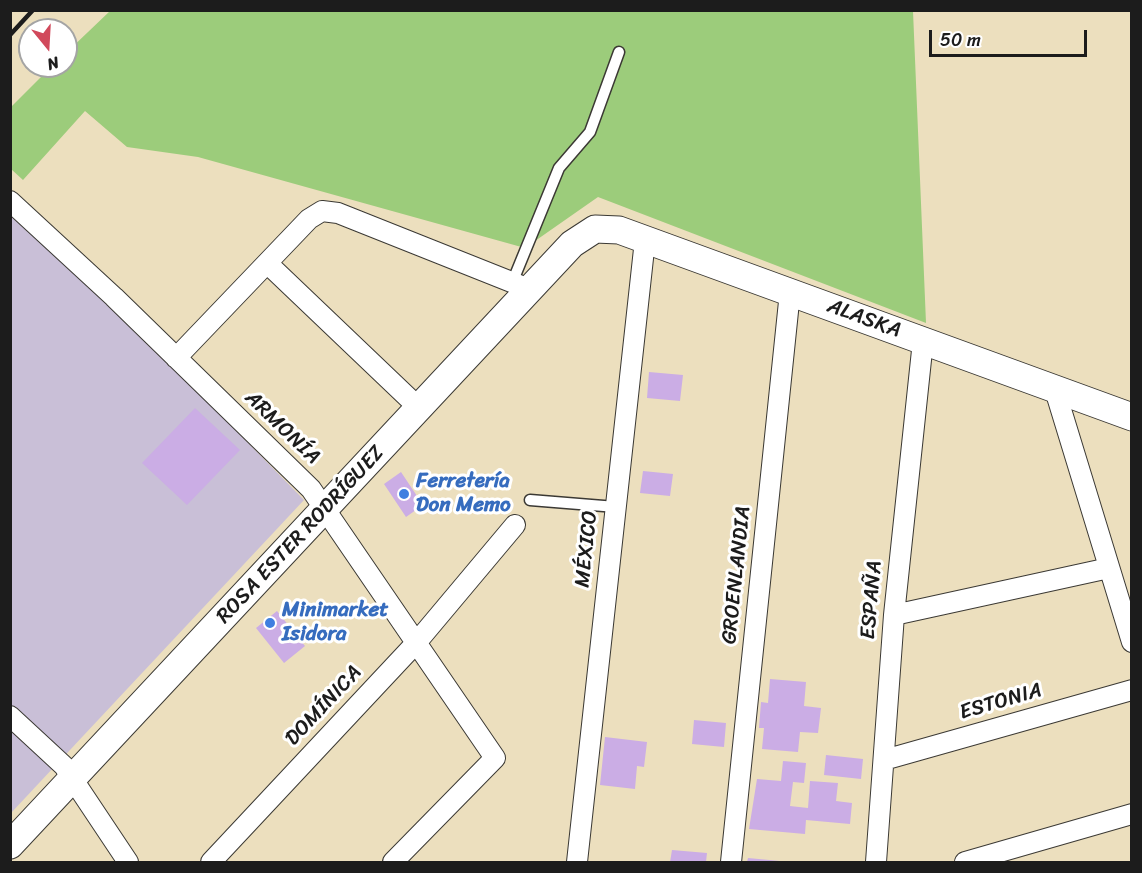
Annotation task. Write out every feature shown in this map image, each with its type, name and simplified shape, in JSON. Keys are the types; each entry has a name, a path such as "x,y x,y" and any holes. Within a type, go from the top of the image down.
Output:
{"street":[{"name":"ARMONÍA","path":"10,201 311,489 495,758 393,862"},
{"path":"176,358 309,219 322,211 338,213 521,286"},
{"name":"ROSA ESTER RODRÍGUEZ","path":"10,845 419,408 521,286 572,244 595,229"},
{"name":"ALASKA","path":"595,229 619,230 1131,417"},
{"name":"MÉXICO","path":"577,862 645,240"},
{"path":"267,263 419,408"},
{"name":"GROENLANDIA","path":"731,862 790,292"},
{"name":"ESPAÑA","path":"876,862 894,615 923,341"},
{"path":"1055,390 1131,642"},
{"name":"DOMÍNICA","path":"211,862 416,643 515,525"},
{"path":"894,615 1109,568"},
{"name":"ESTONIA","path":"884,760 1131,690"},
{"path":"10,716 56,756 128,862"},
{"path":"965,862 1131,814"}],"lane":[{"path":"521,286 559,168 590,132 619,52"},
{"path":"530,500 562,500 616,507"}],"shaded area":[{"path":"10,199 304,500 11,813 10,813"}],"green space":[{"path":"110,11 913,11 926,323 598,197 525,248 198,157 127,147 85,111 23,180 11,169 11,107 40,78 78,78 78,42"}],"building":[{"path":"649,372 683,375 680,401 647,398"},
{"path":"195,408 240,450 187,505 142,463"},
{"path":"643,471 673,474 670,496 640,493"},
{"name":"Ferretería Don Memo","path":"401,472 423,505 406,517 384,484"},
{"path":"277,611 305,646 284,663 256,628"},
{"path":"770,679 806,682 804,706 821,708 818,733 800,732 798,752 762,749 764,728 759,728 761,702 768,703"},
{"path":"694,720 726,723 724,747 692,744"},
{"path":"605,737 647,742 644,767 637,766 635,789 600,785"},
{"path":"826,755 863,759 861,779 824,775"},
{"path":"783,761 806,763 804,783 793,782 790,806 808,808 810,781 838,783 836,801 852,803 850,824 806,820 805,834 749,829 757,779 781,781"},
{"path":"672,850 707,853 706,862 670,862"},
{"path":"748,858 780,861 780,862 747,862"}],"railway":[{"path":"10,35 33,10"}],"place":[{"name":"Ferretería Don Memo","path":"404,494"},
{"name":"Minimarket Isidora","path":"270,623"}]}
